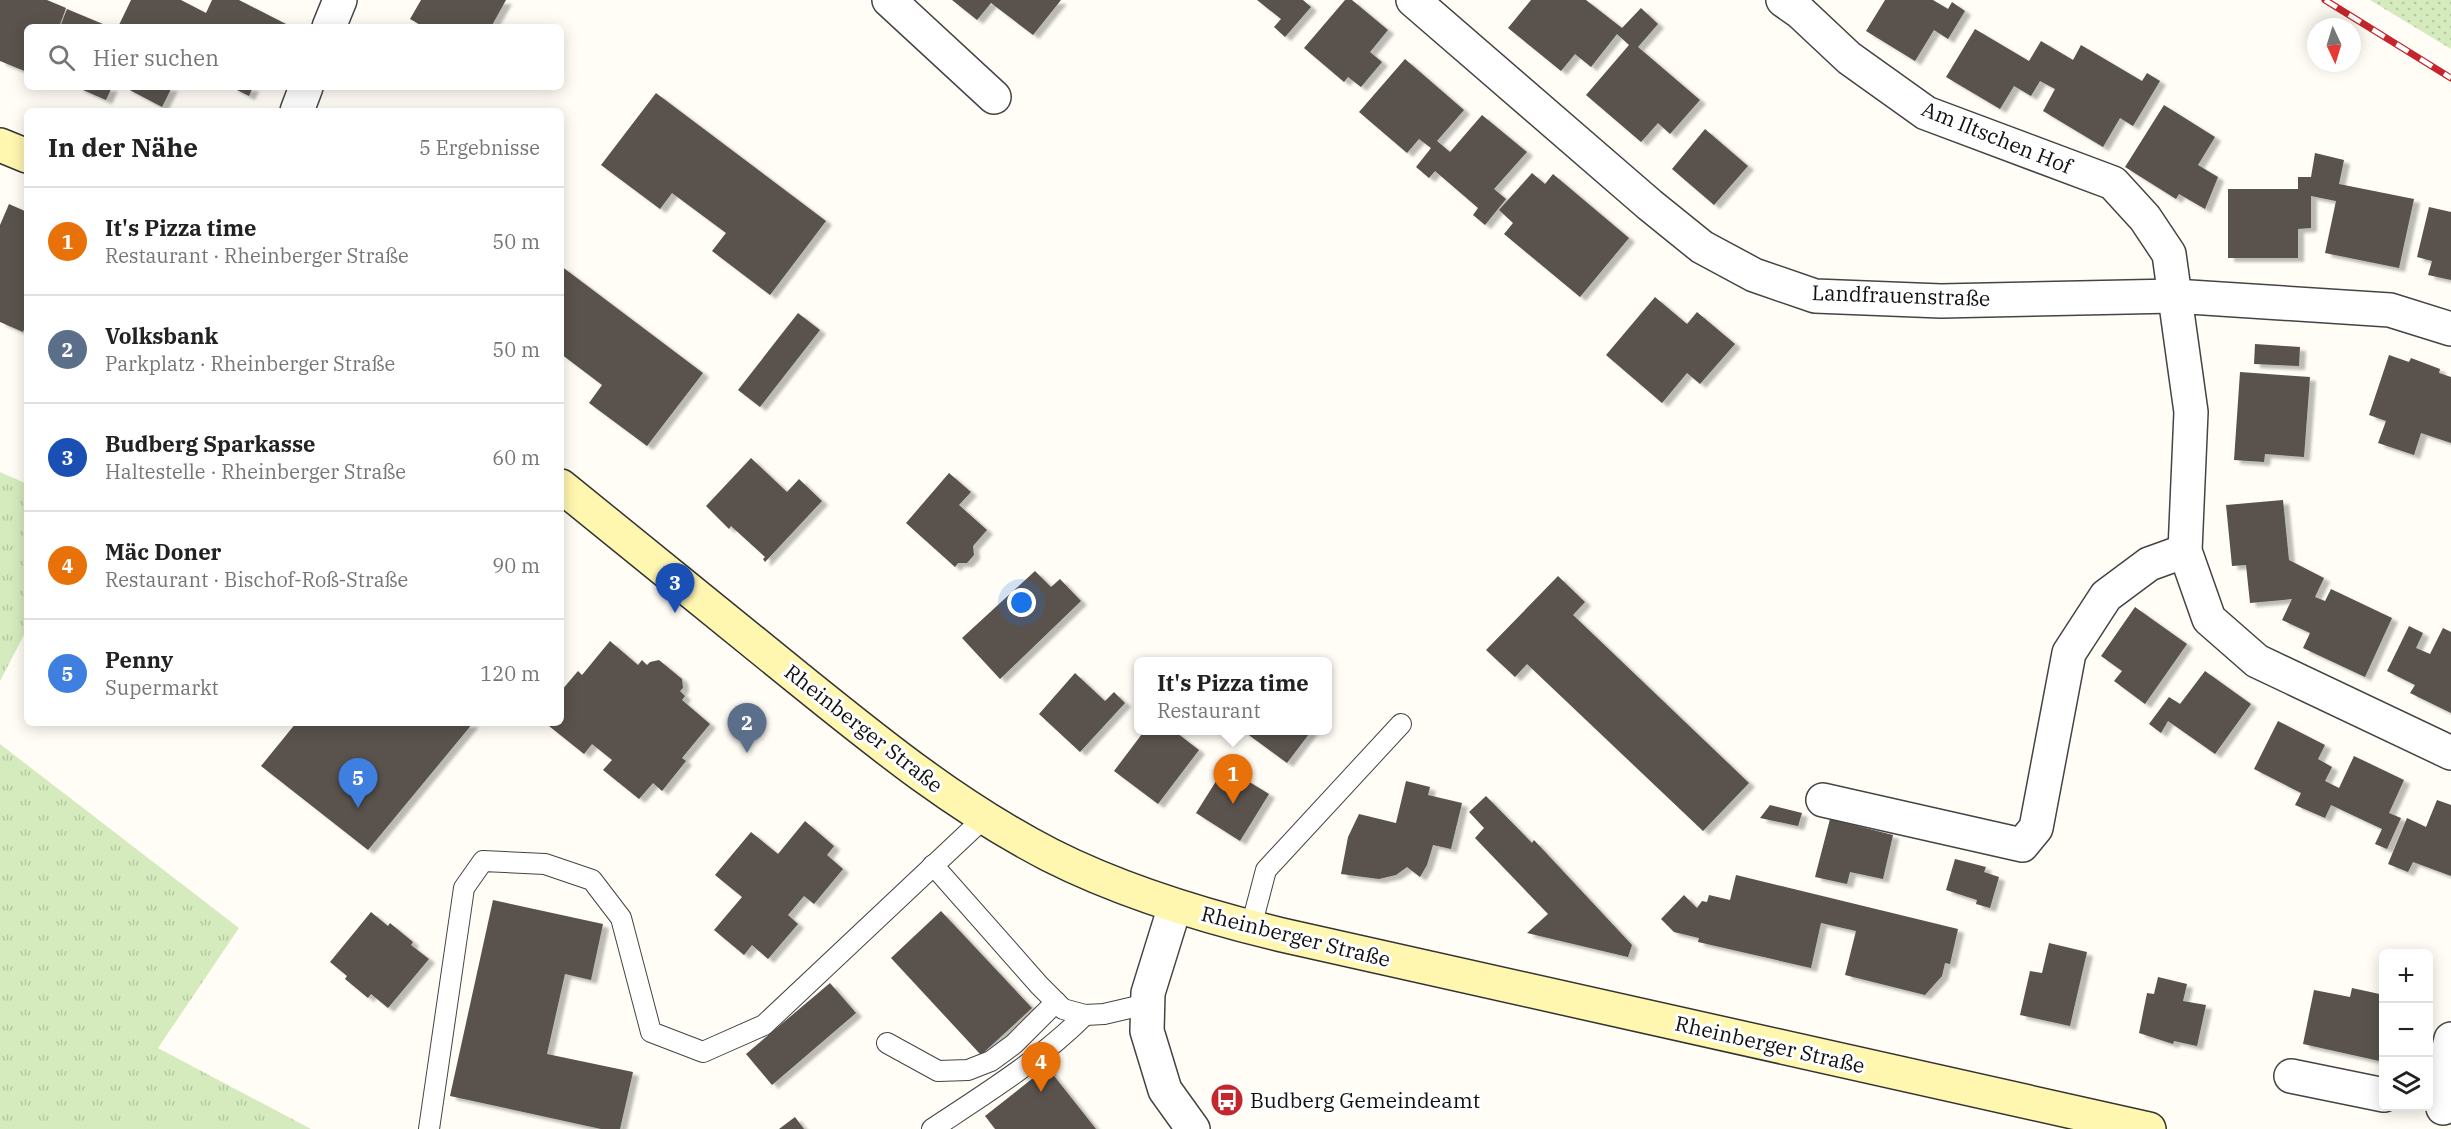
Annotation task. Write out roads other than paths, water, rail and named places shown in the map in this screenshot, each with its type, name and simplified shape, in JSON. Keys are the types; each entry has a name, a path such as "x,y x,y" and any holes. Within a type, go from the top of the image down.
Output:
{"main road":[{"path":"0,145 24,155"},
{"name":"Rheinberger Straße","path":"564,488 905,765 984,818 1052,856 1175,906 1251,927 2149,1129"}],"street":[{"path":"330,24 340,0"},
{"path":"889,0 994,97"},
{"name":"Landfrauenstraße","path":"1413,0 1650,206 1702,247 1755,275 1815,296 1941,301 2174,296 2390,310 2451,329"},
{"name":"Am Iltschen Hof","path":"1782,0 1800,12 1849,58 1926,112 2113,183 2145,218 2169,254 2191,412 2185,551"},
{"path":"298,108 305,90"},
{"path":"1823,800 2022,845 2036,828 2069,653 2106,596 2149,564 2185,551 2209,619 2257,661 2451,753"},
{"path":"1175,906 1148,993 1147,1031 1165,1090 1192,1129"},
{"path":"2441,1108 2445,1064 2451,1039"},
{"path":"2291,1076 2379,1094"}],"lane":[{"path":"1251,927 1266,870 1401,724"},
{"path":"429,1129 464,888 483,861 545,864 592,880 621,918 651,1032 703,1052 764,1025 984,818"},
{"path":"933,865 1039,985 1063,1008 1084,1015 1104,1014 1147,1004"},
{"path":"887,1043 938,1071 968,1070 991,1061 1014,1044 1056,1002"},
{"path":"932,1129 1026,1066 1066,1034 1084,1015"}],"railway":[{"path":"2325,0 2451,78"}],"place":[{"name":"Budberg Sparkasse","path":"675,613"},
{"name":"Volksbank","path":"747,753"},
{"name":"It's Pizza time","path":"1233,804"},
{"name":"Penny","path":"358,808"},
{"name":"Mäc Doner","path":"1041,1092"},
{"name":"Budberg Gemeindeamt","path":"1227,1100"}]}
